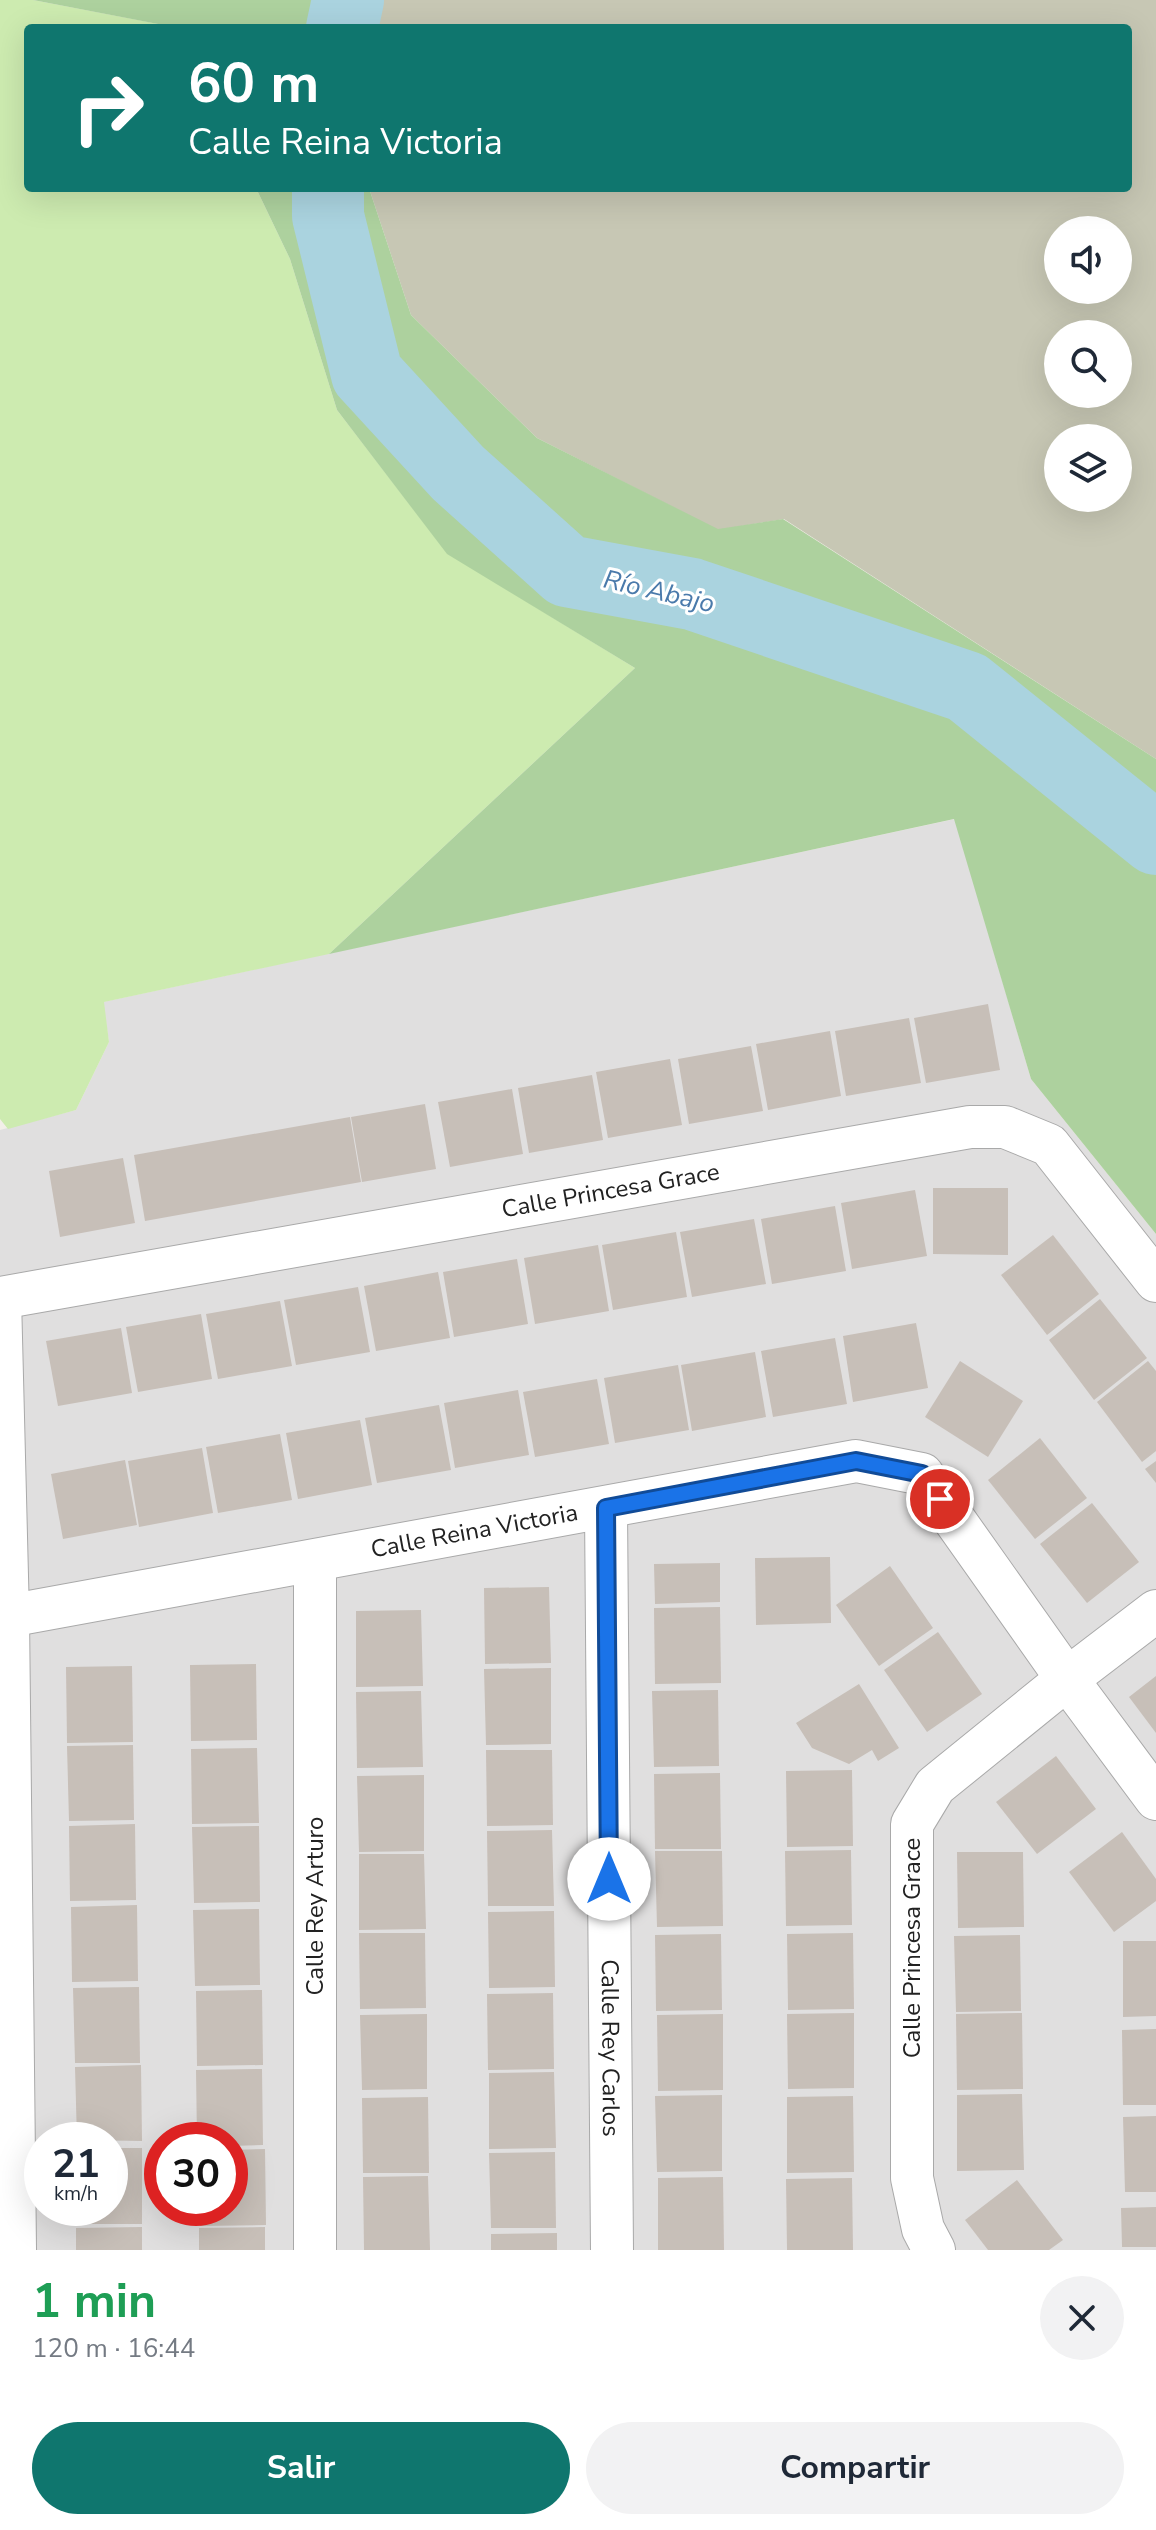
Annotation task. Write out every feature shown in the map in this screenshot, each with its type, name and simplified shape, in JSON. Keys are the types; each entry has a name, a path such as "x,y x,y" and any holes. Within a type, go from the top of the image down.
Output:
{"street":[{"name":"Calle Princesa Grace","path":"15,2250 4,1661 8,1616 0,1298 970,1127 1005,1127 1049,1145 1156,1281"},
{"name":"Calle Reina Victoria","path":"8,1616 856,1461 922,1474 1156,1799"},
{"name":"Calle Rey Carlos","path":"606,1508 612,2250"},
{"name":"Calle Rey Arturo","path":"315,1561 315,2250"},
{"name":"Calle Princesa Grace","path":"934,2250 923,2229 912,2178 912,1824 935,1786 1156,1611"}],"shaded area":[{"path":"364,0 1156,0 1156,759 784,519 718,530 537,438 411,315 370,192 1132,192 1132,24 364,24"},
{"path":"955,819 1031,1079 1156,1234 1156,2250 0,2250 0,1130 76,1110 109,1042 103,1002"}],"green space":[{"path":"0,0 33,0 159,24 24,24 24,192 258,192 290,259 337,410 447,553 635,668 329,954 104,1002 109,1042 76,1110 8,1129 0,1119"},
{"path":"33,0 364,0 364,24 158,24"},
{"path":"258,192 370,192 411,315 537,438 718,529 783,519 1156,759 1156,1234 1031,1079 954,819 329,954 635,668 447,554 337,410 290,259"}],"building":[{"path":"988,1004 1000,1070 926,1083 914,1018"},
{"path":"909,1018 921,1083 846,1096 835,1031"},
{"path":"830,1031 841,1096 768,1110 756,1044"},
{"path":"751,1046 763,1111 689,1124 678,1059"},
{"path":"670,1059 682,1125 608,1138 596,1072"},
{"path":"592,1075 603,1140 529,1153 518,1088"},
{"path":"512,1089 523,1154 450,1167 438,1102"},
{"path":"425,1104 436,1169 362,1182 351,1117"},
{"path":"350,1117 361,1182 145,1221 134,1155"},
{"path":"123,1158 135,1223 60,1237 49,1171"},
{"path":"933,1188 1008,1188 1008,1255 933,1254"},
{"path":"915,1190 927,1256 852,1269 841,1203"},
{"path":"835,1206 846,1271 772,1284 761,1219"},
{"path":"754,1219 766,1284 692,1297 680,1232"},
{"path":"676,1232 687,1297 613,1310 602,1245"},
{"path":"1053,1235 1099,1294 1047,1335 1001,1275"},
{"path":"598,1245 609,1311 535,1324 524,1258"},
{"path":"517,1259 528,1324 454,1337 443,1272"},
{"path":"438,1272 450,1338 376,1351 364,1286"},
{"path":"358,1287 370,1352 296,1365 284,1300"},
{"path":"1100,1299 1147,1358 1094,1400 1049,1340"},
{"path":"280,1301 292,1366 218,1379 206,1314"},
{"path":"201,1314 212,1379 138,1392 126,1327"},
{"path":"916,1323 928,1388 853,1402 843,1336"},
{"path":"121,1328 132,1393 58,1406 46,1341"},
{"path":"835,1338 847,1404 773,1417 761,1351"},
{"path":"755,1352 766,1417 692,1431 681,1365"},
{"path":"960,1361 1023,1401 988,1457 925,1417"},
{"path":"1148,1361 1156,1371 1156,1451 1142,1462 1097,1402"},
{"path":"678,1365 689,1430 615,1443 604,1378"},
{"path":"597,1379 609,1444 535,1457 523,1392"},
{"path":"518,1390 529,1455 455,1468 444,1403"},
{"path":"439,1405 451,1470 377,1483 365,1418"},
{"path":"360,1420 372,1485 298,1499 286,1433"},
{"path":"280,1434 292,1500 218,1513 206,1447"},
{"path":"1040,1438 1087,1498 1035,1539 988,1480"},
{"path":"202,1448 213,1513 139,1527 128,1461"},
{"path":"125,1460 137,1525 63,1539 51,1474"},
{"path":"1156,1461 1156,1483 1145,1469"},
{"path":"1092,1503 1139,1562 1087,1603 1040,1544"},
{"path":"830,1557 831,1623 756,1625 755,1558"},
{"path":"720,1563 720,1602 655,1604 654,1564"},
{"path":"890,1566 933,1628 879,1666 836,1605"},
{"path":"549,1587 551,1663 485,1664 484,1588"},
{"path":"720,1607 721,1683 655,1684 654,1608"},
{"path":"421,1610 423,1686 356,1687 356,1611"},
{"path":"938,1632 982,1694 927,1732 884,1670"},
{"path":"256,1664 257,1740 191,1741 190,1665"},
{"path":"132,1666 133,1742 67,1743 66,1667"},
{"path":"551,1668 551,1744 486,1745 484,1669"},
{"path":"1156,1676 1156,1733 1129,1697"},
{"path":"859,1684 899,1748 878,1761 872,1750 849,1764 812,1748 796,1723"},
{"path":"718,1690 719,1766 654,1767 652,1691"},
{"path":"421,1691 423,1767 357,1768 356,1692"},
{"path":"133,1745 134,1820 69,1821 67,1746"},
{"path":"257,1748 259,1823 192,1824 191,1749"},
{"path":"486,1750 552,1750 553,1825 487,1826"},
{"path":"1056,1756 1096,1809 1037,1854 996,1802"},
{"path":"852,1770 853,1846 787,1847 786,1771"},
{"path":"720,1773 721,1849 655,1849 654,1774"},
{"path":"424,1775 424,1851 359,1852 357,1776"},
{"path":"135,1824 136,1900 70,1901 69,1826"},
{"path":"259,1826 260,1902 194,1903 192,1827"},
{"path":"552,1830 554,1906 488,1906 487,1831"},
{"path":"1122,1832 1156,1879 1156,1901 1114,1932 1069,1872"},
{"path":"851,1850 852,1925 786,1926 785,1851"},
{"path":"655,1851 722,1851 723,1926 657,1927"},
{"path":"957,1852 1023,1852 1024,1927 958,1928"},
{"path":"359,1854 424,1854 426,1929 359,1930"},
{"path":"137,1905 138,1981 72,1982 71,1907"},
{"path":"259,1909 260,1985 195,1986 193,1910"},
{"path":"554,1911 555,1987 489,1988 488,1912"},
{"path":"359,1933 425,1933 426,2008 360,2009"},
{"path":"853,1933 854,2009 788,2010 787,1934"},
{"path":"721,1934 722,2010 656,2011 655,1935"},
{"path":"1020,1935 1021,2011 956,2012 954,1936"},
{"path":"1123,1941 1156,1941 1156,2016 1123,2017"},
{"path":"139,1987 140,2063 75,2063 73,1988"},
{"path":"262,1990 263,2065 197,2066 196,1991"},
{"path":"553,1993 554,2069 488,2070 487,1994"},
{"path":"854,2013 854,2088 788,2089 787,2014"},
{"path":"1022,2013 1023,2089 957,2090 956,2014"},
{"path":"427,2014 427,2089 362,2090 360,2015"},
{"path":"723,2014 723,2090 658,2091 657,2015"},
{"path":"1156,2029 1156,2105 1123,2105 1122,2030"},
{"path":"141,2065 142,2141 128,2141 128,2122 77,2122 75,2067"},
{"path":"262,2069 263,2145 248,2145 248,2122 197,2122 196,2070"},
{"path":"554,2072 556,2148 489,2149 489,2073"},
{"path":"1022,2094 1024,2170 957,2171 957,2095"},
{"path":"722,2095 722,2171 657,2172 655,2096"},
{"path":"853,2096 854,2172 787,2173 787,2097"},
{"path":"428,2097 429,2173 363,2173 362,2098"},
{"path":"1156,2116 1156,2192 1125,2192 1123,2117"},
{"path":"128,2148 142,2148 142,2224 128,2224"},
{"path":"248,2149 265,2149 266,2225 248,2225"},
{"path":"555,2152 556,2228 491,2228 489,2153"},
{"path":"428,2176 430,2250 364,2250 363,2177"},
{"path":"723,2177 724,2250 658,2250 658,2178"},
{"path":"852,2178 853,2250 787,2250 786,2179"},
{"path":"1017,2180 1063,2240 1049,2250 988,2250 965,2220"},
{"path":"1156,2207 1156,2247 1122,2247 1121,2208"},
{"path":"142,2227 142,2250 76,2250 76,2228"},
{"path":"265,2227 265,2250 199,2250 199,2228"},
{"path":"557,2233 557,2250 491,2250 491,2234"}],"waterway":[{"name":"Río Abajo","path":"343,24 348,0"},
{"name":"Río Abajo","path":"328,192 328,216 367,374 458,473 567,571 692,594 967,687 1156,839"}],"route":[{"path":"609,1879 606,1508 856,1461 922,1474 940,1499"}]}
